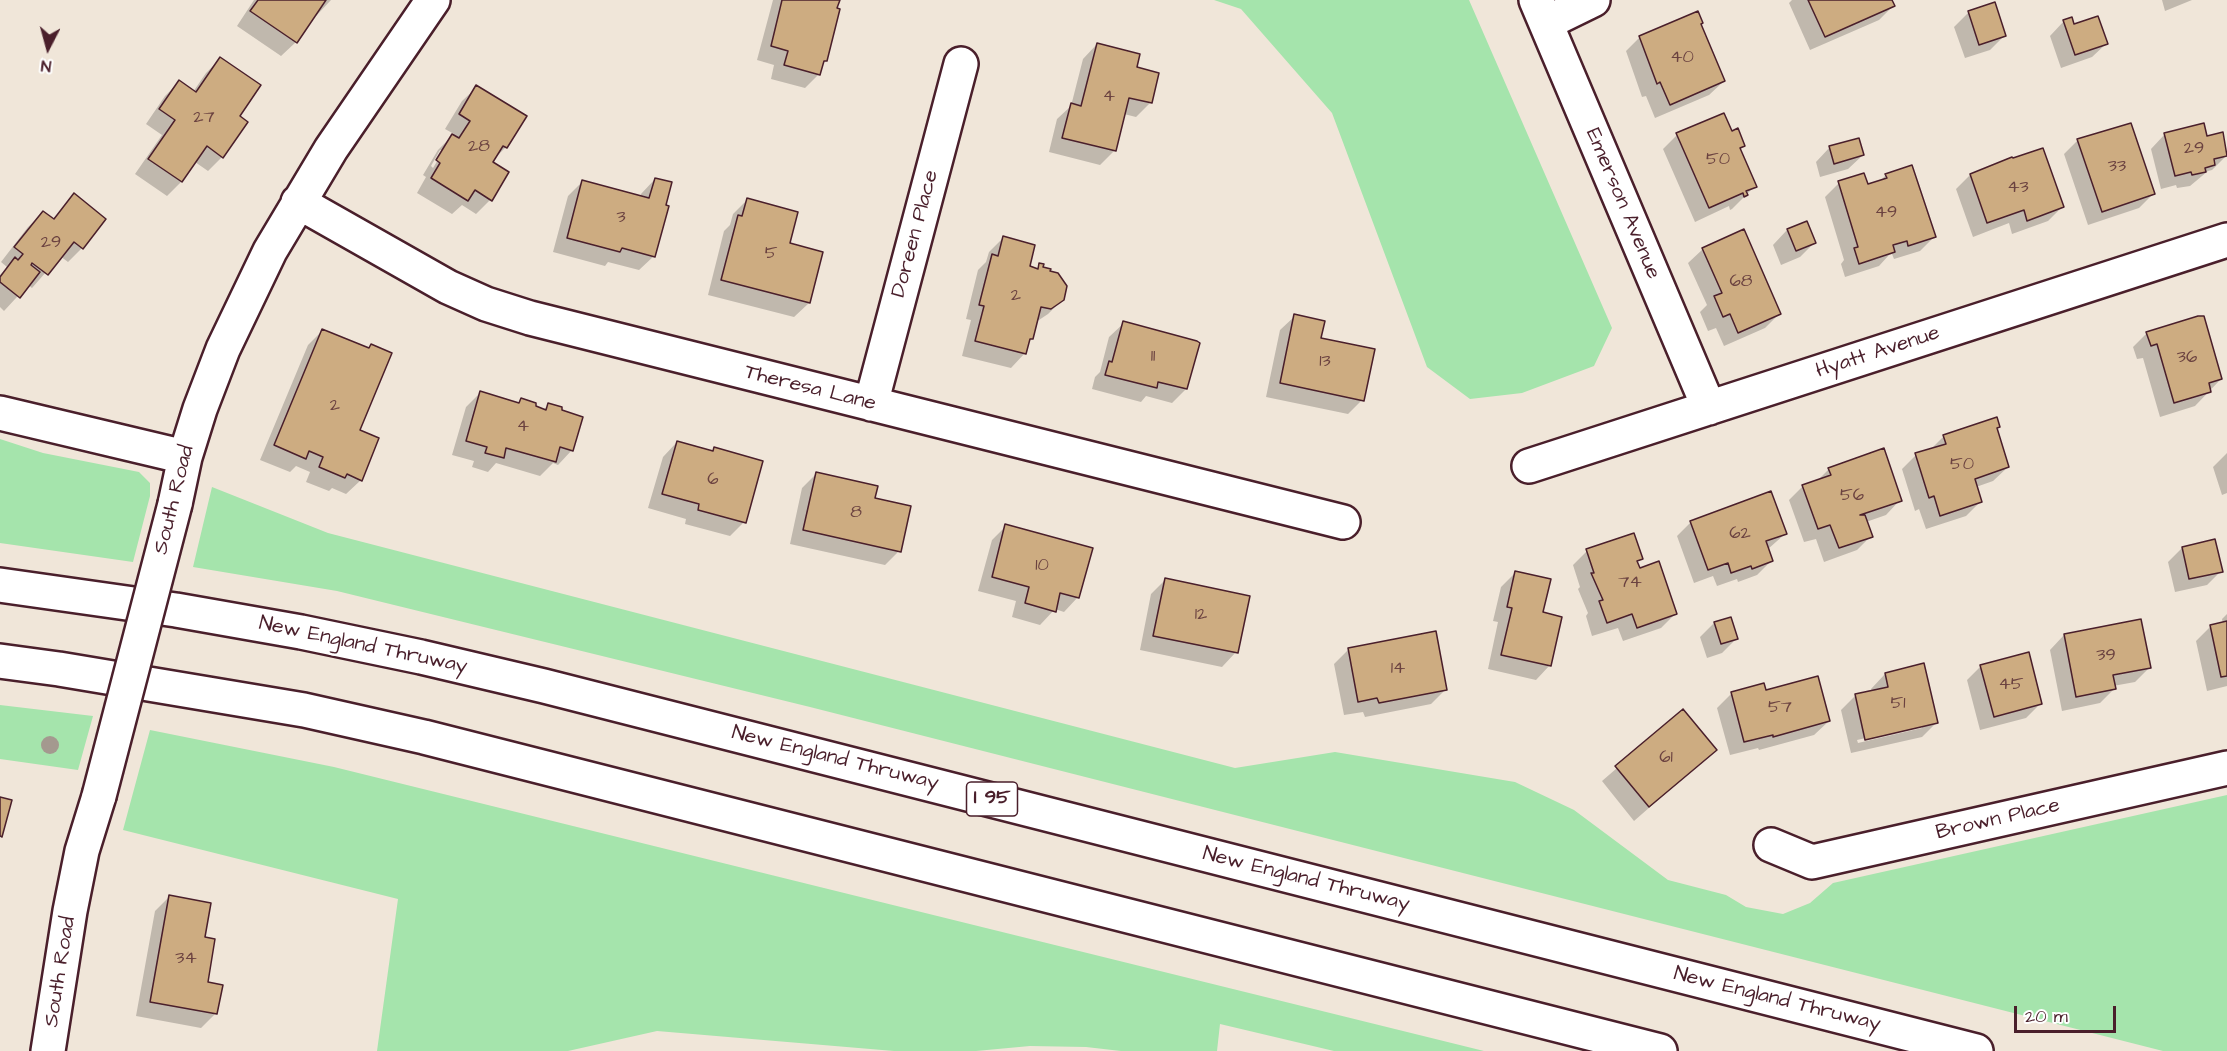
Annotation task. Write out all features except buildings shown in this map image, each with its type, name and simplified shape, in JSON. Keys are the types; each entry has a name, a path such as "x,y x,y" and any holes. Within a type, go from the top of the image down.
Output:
{"main road":[{"name":"South Road","path":"48,1051 82,851 99,796 175,504 185,457 200,409 223,350 270,251 298,201 433,0"},
{"path":"1541,12 1593,0"},
{"name":"Emerson Avenue","path":"1541,12 1709,408"},
{"name":"Doreen Place","path":"871,404 961,64"},
{"name":"Theresa Lane","path":"298,201 448,287 486,304 530,318 1343,522"},
{"name":"Hyatt Avenue","path":"1529,466 2227,240"},
{"path":"0,413 185,457"},
{"name":"New England Thruway","path":"0,585 176,610 301,632 443,662 664,715 1976,1051"},
{"path":"0,662 59,669 292,708 424,736 1660,1051"},
{"name":"Brown Place","path":"1771,845 1812,862 2227,768"}],"green space":[{"path":"1214,0 1469,0 1612,328 1594,366 1522,393 1470,399 1427,367 1332,113 1241,9"},
{"path":"0,439 43,453 139,472 150,483 150,496 133,562 0,543"},
{"path":"212,487 328,533 1235,768 1335,752 1515,782 1574,810 1668,880 1726,895 1746,907 1783,914 1810,903 1833,883 2227,795 2227,1051 2163,1051 810,707 337,591 193,567"},
{"path":"0,705 93,716 78,770 0,759"},
{"path":"150,730 334,767 1484,1051 1334,1051 1220,1024 1217,1051 1121,1051 1086,1047 1030,1046 976,1051 894,1051 657,1031 568,1051 377,1051 398,899 123,830"}]}
